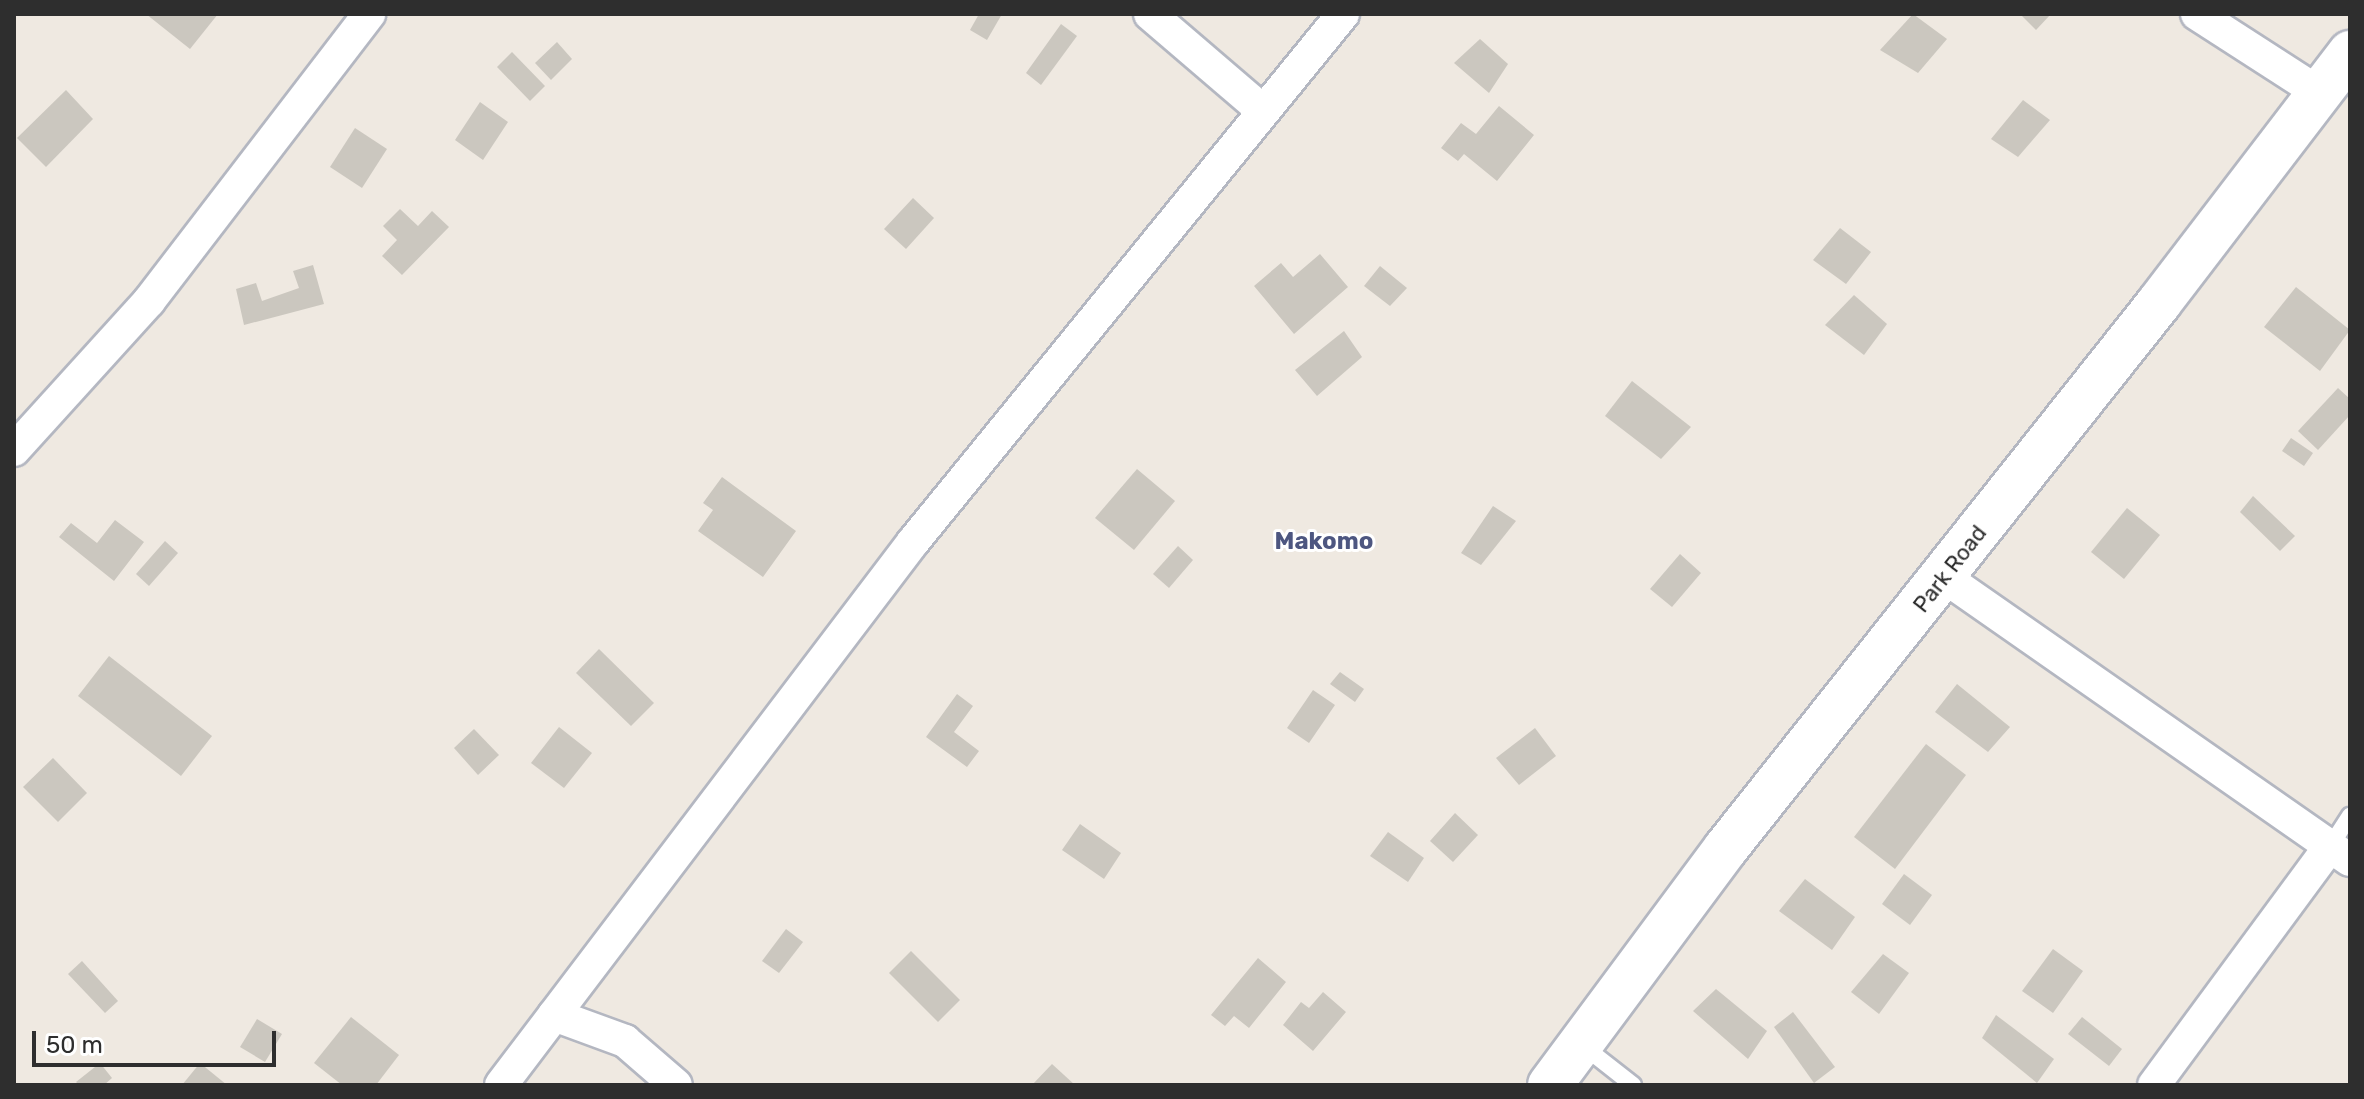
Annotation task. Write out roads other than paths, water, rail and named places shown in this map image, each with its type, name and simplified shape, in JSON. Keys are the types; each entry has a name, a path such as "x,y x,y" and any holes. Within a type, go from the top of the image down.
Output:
{"street":[{"path":"14,450 149,301 369,14"},
{"path":"1150,14 1263,111"},
{"path":"501,1085 913,542 1343,14"},
{"path":"2197,14 2321,94"},
{"name":"Park Road","path":"1550,1085 1726,848 1944,577 2350,53"},
{"path":"1944,577 2340,852 2154,1085"},
{"path":"554,1015 625,1041 676,1085"}],"lane":[{"path":"2340,852 2350,816"},
{"path":"1580,1044 1633,1085"}],"district":[{"name":"Makomo","path":"1324,542"}]}
